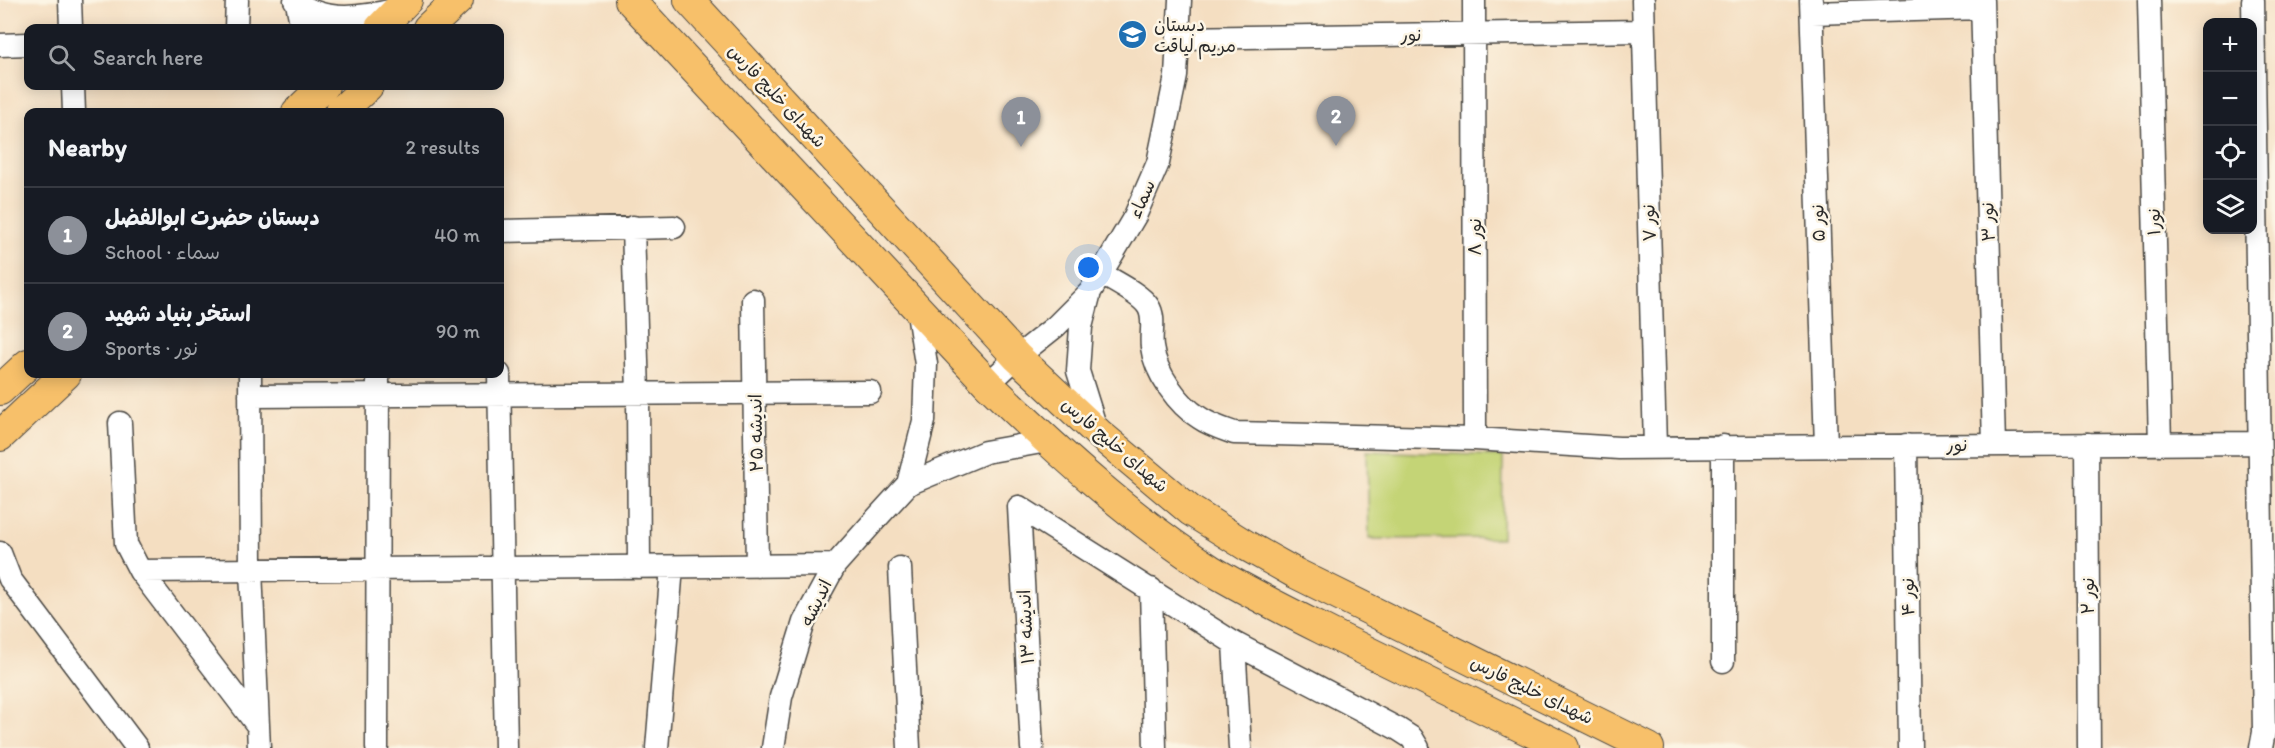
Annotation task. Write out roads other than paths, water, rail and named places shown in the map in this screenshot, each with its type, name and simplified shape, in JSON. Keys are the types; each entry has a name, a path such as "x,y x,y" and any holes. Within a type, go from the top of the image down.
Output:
{"main road":[{"path":"432,24 458,0"},
{"path":"630,0 988,384 1047,441 1153,528 1212,570 1417,677 1564,748"},
{"name":"شهدای خلیج فارس","path":"694,2 1017,357 1098,434 1191,511 1295,573 1649,748"},
{"path":"344,108 364,90"},
{"path":"0,390 24,368"},
{"path":"0,436 62,378"}],"street":[{"path":"70,0 71,24"},
{"path":"236,24 237,0"},
{"name":"سماء","path":"988,384 1056,326 1096,283 1135,216 1158,163 1176,76 1180,0"},
{"name":"نور ۸","path":"1474,0 1475,439"},
{"name":"نور ۷","path":"1642,0 1655,447"},
{"name":"نور۱","path":"2149,0 2160,444"},
{"path":"296,1 323,15 348,17 395,13"},
{"path":"296,1 301,24"},
{"path":"1811,6 1982,4"},
{"name":"نور ۳","path":"1982,4 1994,445"},
{"name":"نور ۵","path":"1811,6 1826,446"},
{"path":"2260,11 2265,201 2259,443 2267,742"},
{"name":"نور","path":"1179,38 1643,31"},
{"path":"0,45 24,44"},
{"path":"73,90 74,108"},
{"path":"633,227 638,394 639,567"},
{"path":"504,231 674,227"},
{"path":"1096,283 1081,327 1078,371 1098,434"},
{"name":"نور","path":"1096,283 1143,300 1153,316 1151,345 1154,362 1184,406 1199,418 1234,433 1475,439 1619,448 2259,443"},
{"name":"اندیشه ۲۵","path":"753,300 757,566"},
{"name":"اندیشه","path":"908,484 924,421 926,364 917,307"},
{"path":"377,748 378,378"},
{"path":"499,383 506,748"},
{"path":"258,737 252,570 250,385 379,396 499,383 638,394 870,392"},
{"path":"120,423 126,544 140,571 258,737"},
{"name":"اندیشه","path":"772,748 781,697 804,622 835,565 908,484 985,452 1047,441"},
{"name":"نور ۲","path":"2087,444 2089,748"},
{"name":"نور ۴","path":"1906,445 1910,748"},
{"path":"1723,446 1723,661"},
{"name":"اندیشه ۱۳","path":"1032,748 1019,507 1150,589"},
{"path":"0,553 5,578 137,748"},
{"path":"140,571 835,565"},
{"path":"657,748 672,567"},
{"path":"900,568 909,748"},
{"path":"1150,589 1233,643 1398,729 1412,738 1418,748"},
{"path":"1150,589 1155,748"},
{"path":"1233,643 1240,748"}],"place":[{"name":"دبستان مریم لیاقت","path":"1133,35"},
{"name":"استخر بنیاد شهید","path":"1336,146"},
{"name":"دبستان حضرت ابوالفضل","path":"1021,147"}]}
